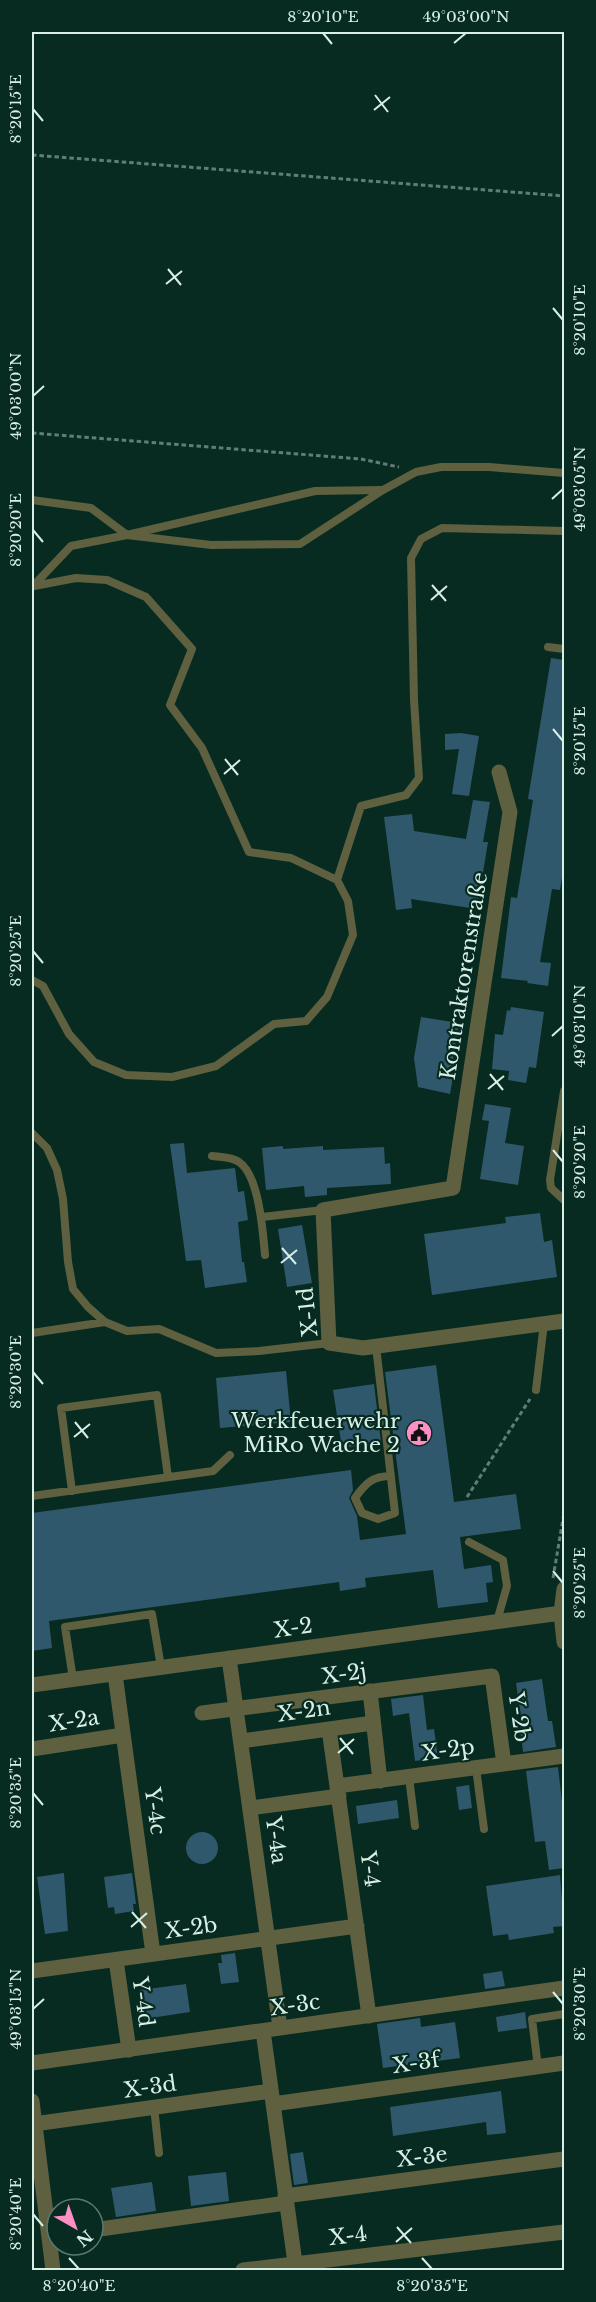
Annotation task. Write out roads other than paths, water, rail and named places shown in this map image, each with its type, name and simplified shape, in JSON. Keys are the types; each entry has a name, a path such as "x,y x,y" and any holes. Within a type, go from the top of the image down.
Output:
{"street":[{"name":"Kontraktorenstraße","path":"323,1210 453,1188 510,812 499,772"},
{"name":"X-1d","path":"323,1210 329,1343 363,1348 564,1321"},
{"path":"564,1589 562,1612 564,1642"},
{"name":"X-2","path":"32,1685 562,1612"},
{"name":"Y-4a","path":"229,1658 280,2028"},
{"name":"Y-4c","path":"115,1674 153,1954"},
{"name":"X-2j","path":"202,1713 492,1676"},
{"name":"Y-2b","path":"492,1676 504,1764"},
{"path":"370,1691 380,1781"},
{"name":"X-2n","path":"241,1741 373,1723"},
{"name":"Y-4","path":"330,1729 369,2016"},
{"name":"X-2a","path":"32,1749 123,1735"},
{"name":"X-2p","path":"250,1808 380,1781 564,1756"},
{"name":"X-2b","path":"32,1971 357,1926"},
{"name":"Y-4d","path":"116,1960 129,2049"},
{"name":"X-3c","path":"32,2063 564,1989"},
{"path":"262,2031 295,2267"},
{"name":"X-3f","path":"272,2097 564,2063"},
{"name":"X-3d","path":"34,2124 154,2107 272,2097"},
{"path":"32,2101 35,2156 45,2203"},
{"name":"X-3e","path":"105,2228 286,2199 564,2159"},
{"name":"X-4","path":"243,2271 295,2267 564,2232"}],"lane":[{"path":"32,500 91,508 127,536 212,546 300,544 382,490 416,472 441,467 489,467 564,473"},
{"path":"33,587 71,546 127,536 315,491 382,490"},
{"path":"337,880 361,806 406,795 419,778 414,700 411,558 421,539 442,528 564,531"},
{"path":"32,980 44,986 69,1034 94,1062 126,1075 172,1077 216,1066 274,1024 306,1021 327,997 353,935 348,902 337,880 291,858 249,852 202,748 170,705 192,649 146,597 107,580 76,578 33,587"},
{"path":"548,647 564,649"},
{"path":"564,1091 550,1180 551,1188 564,1200"},
{"path":"32,1133 47,1148 57,1170 63,1199 73,1289 105,1322 127,1330 159,1329 216,1353 329,1343"},
{"path":"212,1156 237,1161 248,1170 262,1217 265,1255"},
{"path":"262,1217 323,1210"},
{"path":"32,1333 105,1322"},
{"path":"536,1390 544,1323"},
{"path":"376,1346 391,1476 395,1513 378,1519 362,1513 355,1498 365,1483 379,1476 391,1476"},
{"path":"72,1491 61,1408 157,1395 168,1477"},
{"path":"32,1496 213,1471 230,1455"},
{"path":"469,1542 503,1560 507,1586 497,1621"},
{"path":"74,1679 65,1627 152,1614 161,1667"},
{"path":"476,1768 484,1829"},
{"path":"409,1777 415,1826"},
{"path":"538,2067 532,2019 564,2014"},
{"path":"154,2107 159,2153"}],"place":[{"name":"Werkfeuerwehr MiRo Wache 2","path":"419,1433"}]}
